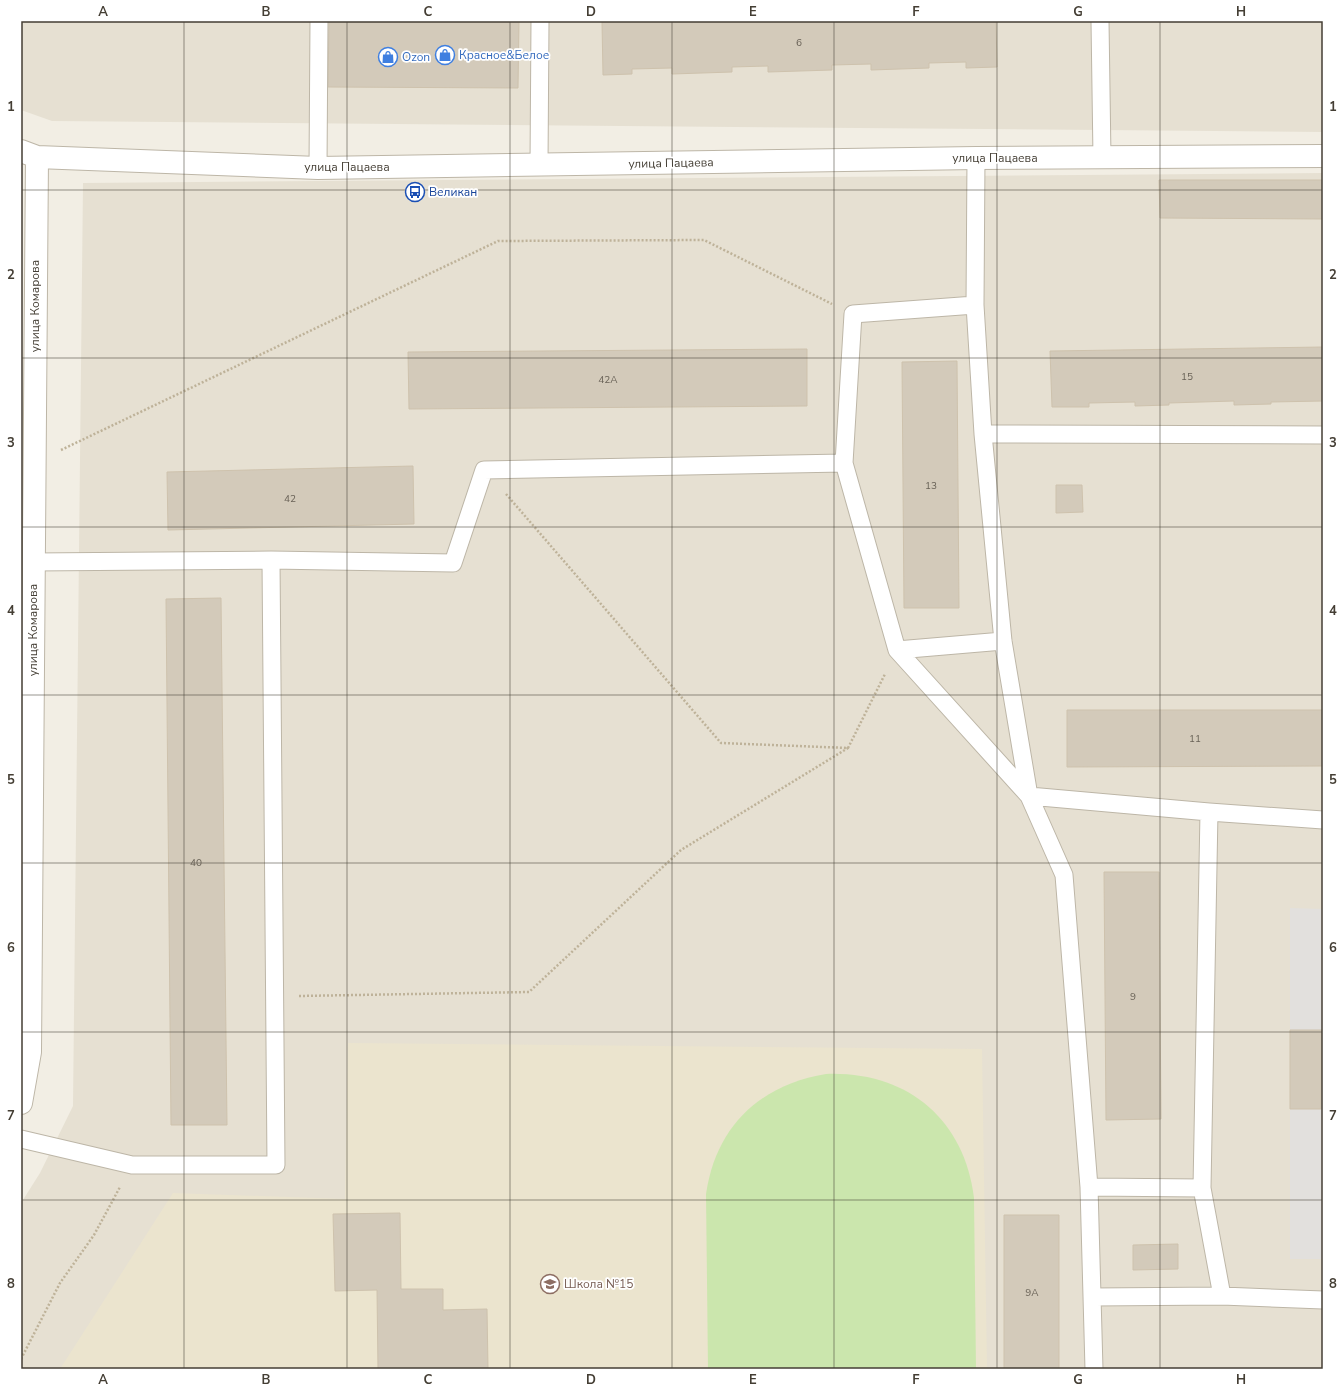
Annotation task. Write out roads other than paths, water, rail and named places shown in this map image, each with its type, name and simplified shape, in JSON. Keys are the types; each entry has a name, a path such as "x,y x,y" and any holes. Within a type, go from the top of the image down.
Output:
{"street":[{"name":"улица Пацаева","path":"29,154 318,168 976,158 1323,156"},
{"name":"улица Комарова","path":"21,1102 30,1052 26,704 33,562 34,463 29,154"}],"lane":[{"path":"318,168 319,21"},
{"path":"539,165 540,21"},
{"path":"1100,21 1102,158"},
{"path":"976,158 975,305 983,434 1003,642 1029,796 1064,875 1089,1187 1094,1369"},
{"path":"975,305 853,314 844,462 897,650 1029,796 1209,812 1323,820"},
{"path":"983,434 1323,435"},
{"path":"33,562 271,560 454,563 484,470 844,462"},
{"path":"21,1139 132,1166 276,1165 271,560"},
{"path":"897,650 1003,642"},
{"path":"1209,812 1202,1188 1222,1296"},
{"path":"1089,1187 1202,1188"},
{"path":"1093,1297 1222,1296 1323,1300"}],"place":[{"name":"Красное&Белое","path":"445,55"},
{"name":"Ozon","path":"388,57"},
{"name":"Великан","path":"415,192"},
{"name":"Школа №15","path":"550,1284"}]}
